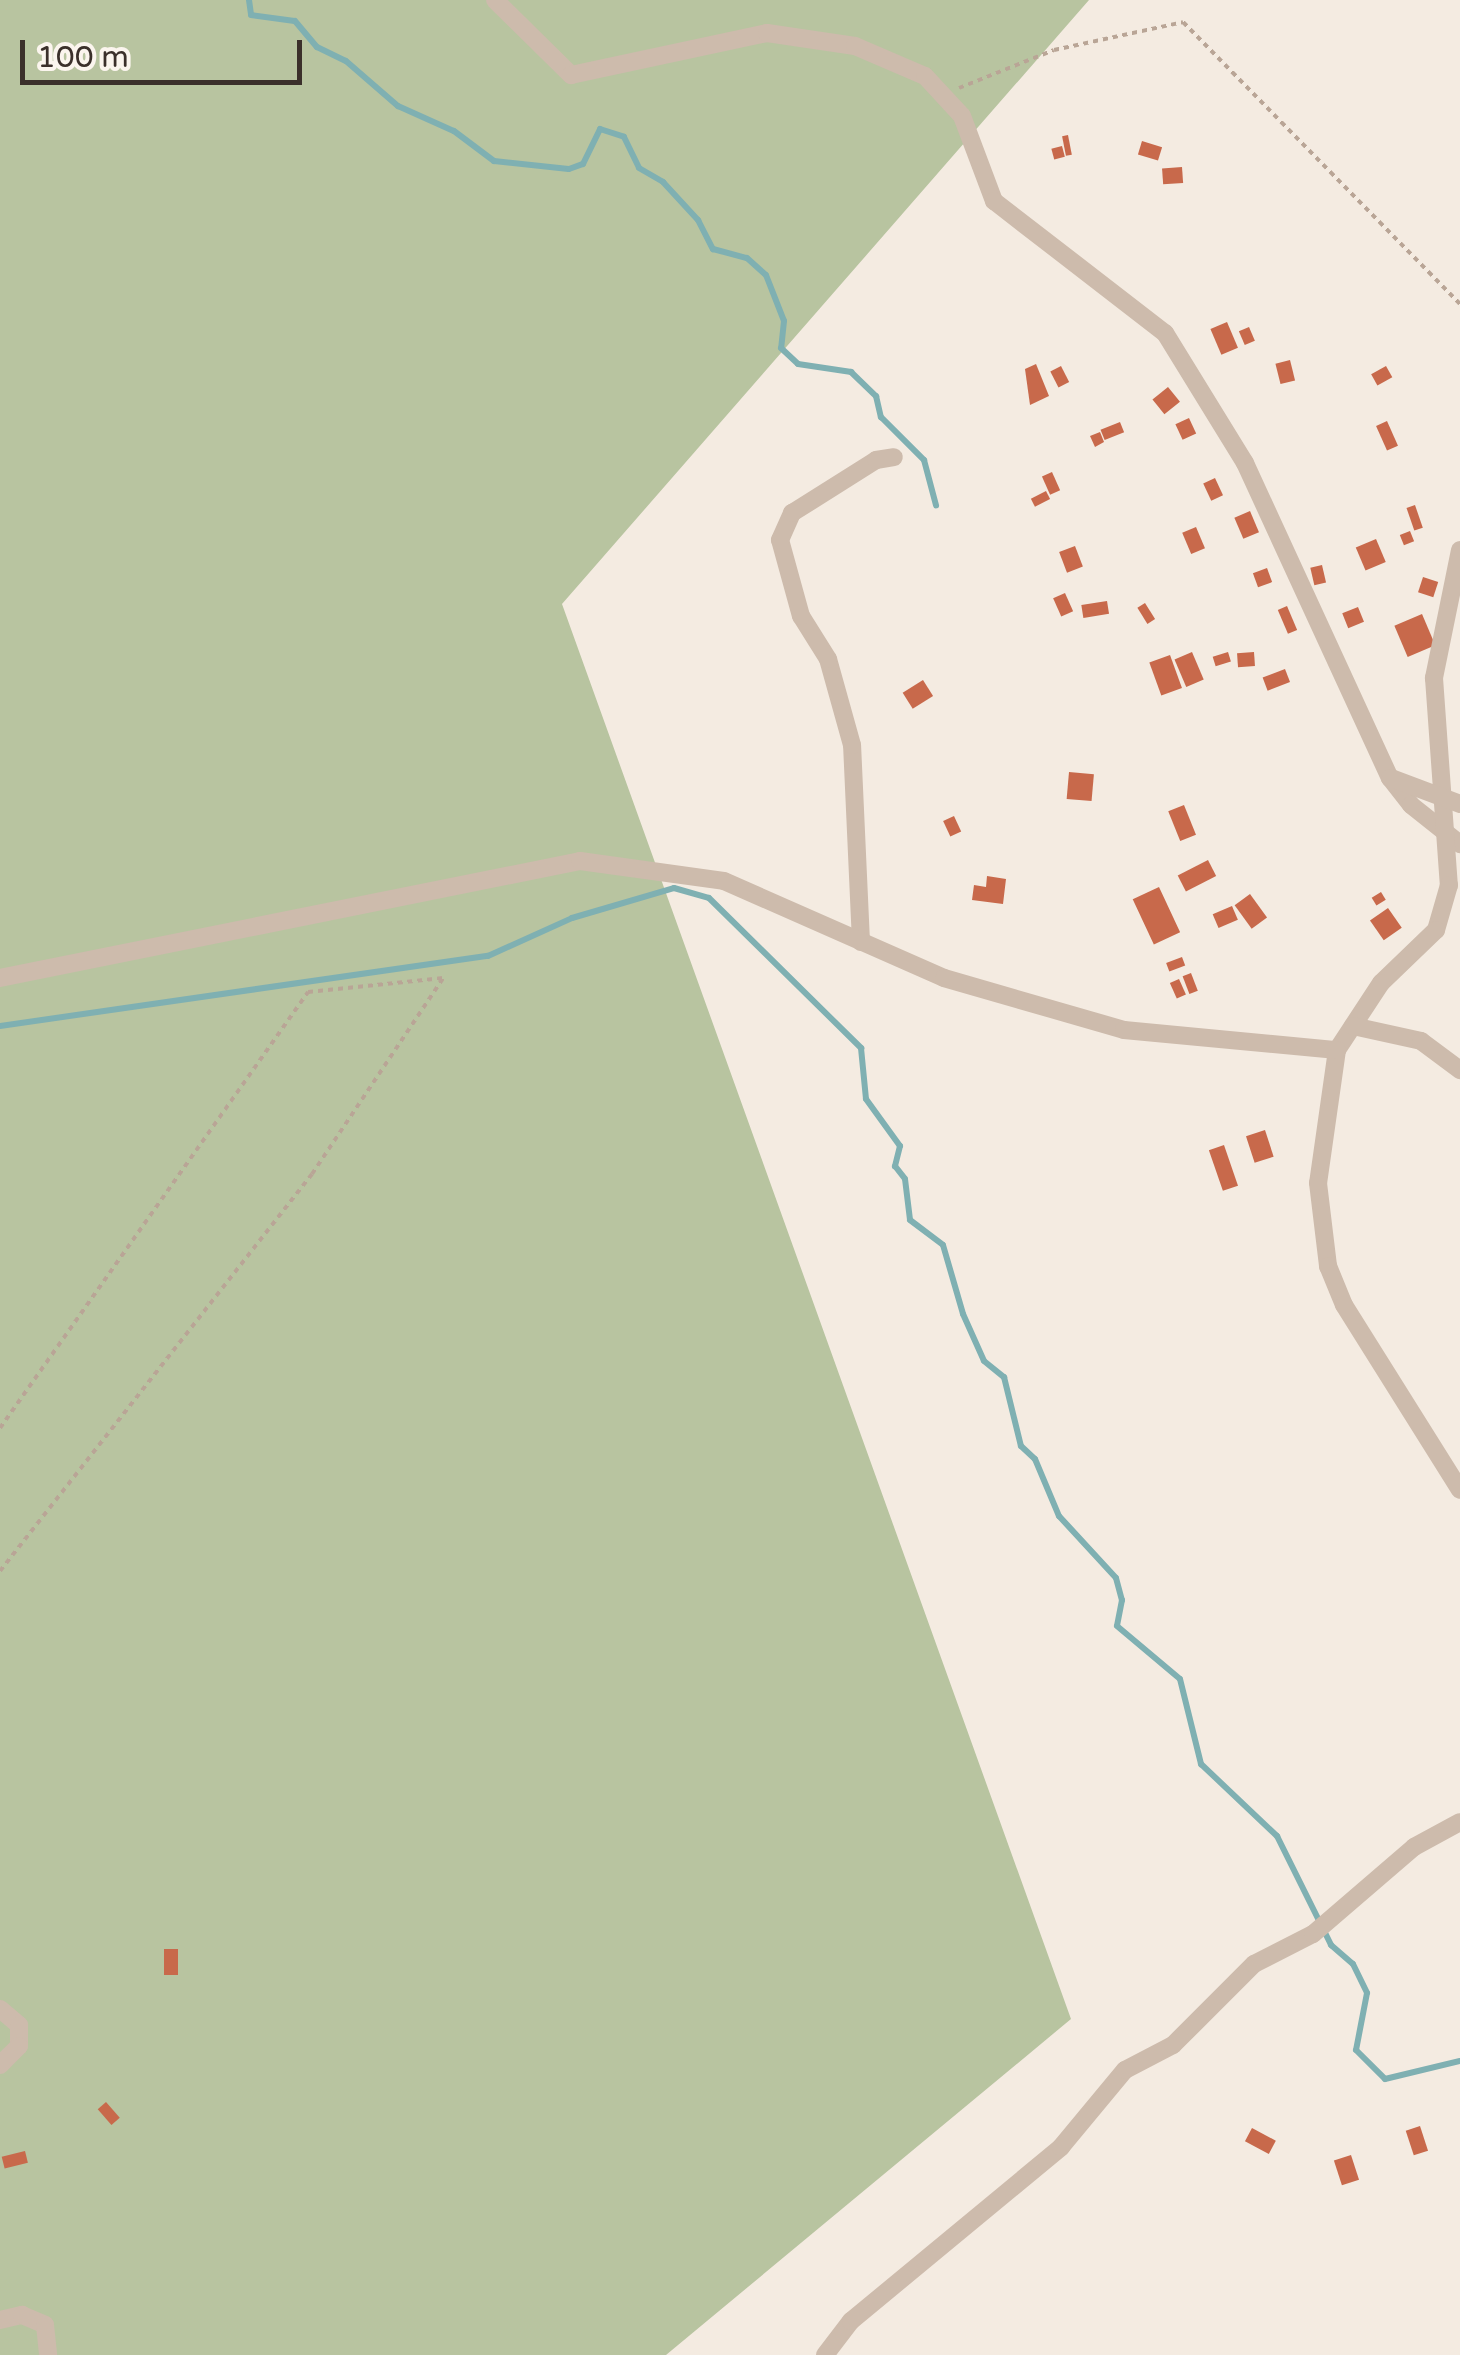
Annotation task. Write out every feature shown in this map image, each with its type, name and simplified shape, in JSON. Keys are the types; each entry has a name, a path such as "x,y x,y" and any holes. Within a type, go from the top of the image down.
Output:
{"street":[{"path":"495,0 571,75 767,33 855,46 925,76 962,116 994,201 1165,333 1245,463 1390,778 1411,805 1460,844"},
{"path":"861,942 852,745 828,658 801,616 780,540 792,513 876,460 894,457"},
{"path":"1460,550 1434,678 1451,803 1443,829 1449,885 1436,930 1381,984 1337,1050 1318,1183 1328,1266 1344,1305 1460,1490"},
{"path":"1390,778 1451,803"},
{"path":"0,978 580,861 724,880 944,978 1124,1030 1337,1050"},
{"path":"1353,1026 1421,1040 1460,1070"},
{"path":"825,2355 851,2321 1062,2147 1125,2070 1173,2045 1254,1964 1313,1934 1414,1847 1460,1822"},
{"path":"0,2009 19,2026 19,2046 0,2066"},
{"path":"0,2320 22,2315 45,2325 48,2355"}],"path":[{"path":"942,95 1054,50 1184,22 1460,304"},
{"path":"0,1428 308,992 442,978 312,1174 0,1571"}],"green space":[{"path":"0,0 1089,0 562,604 1071,2019 666,2355 0,2355"}],"building":[{"path":"1068,135 1072,155 1066,156 1062,136"},
{"path":"1142,141 1162,147 1158,161 1138,154"},
{"path":"1062,146 1065,157 1054,159 1051,149"},
{"path":"1182,167 1183,183 1163,184 1162,168"},
{"path":"1227,322 1238,348 1221,355 1210,329"},
{"path":"1249,327 1255,341 1245,345 1239,331"},
{"path":"1290,360 1295,380 1281,384 1275,364"},
{"path":"1036,364 1049,396 1030,405 1025,369"},
{"path":"1061,366 1069,382 1058,387 1050,371"},
{"path":"1386,366 1392,377 1377,386 1371,374"},
{"path":"1168,387 1180,402 1164,414 1152,400"},
{"path":"1189,418 1196,433 1183,440 1175,424"},
{"path":"1387,421 1398,446 1387,451 1376,426"},
{"path":"1120,422 1124,432 1105,440 1101,430"},
{"path":"1100,432 1104,442 1095,447 1090,436"},
{"path":"1052,472 1060,490 1050,495 1042,476"},
{"path":"1215,478 1223,495 1211,501 1203,483"},
{"path":"1046,491 1050,499 1035,507 1031,499"},
{"path":"1415,505 1423,528 1414,531 1406,508"},
{"path":"1250,511 1259,532 1243,539 1234,518"},
{"path":"1196,527 1205,548 1191,554 1182,533"},
{"path":"1410,531 1414,541 1404,545 1400,535"},
{"path":"1376,539 1386,562 1366,571 1356,548"},
{"path":"1075,546 1083,567 1067,573 1059,552"},
{"path":"1322,565 1326,583 1314,585 1310,568"},
{"path":"1267,568 1272,582 1258,587 1253,573"},
{"path":"1423,577 1438,582 1433,597 1418,592"},
{"path":"1065,593 1073,611 1061,617 1053,598"},
{"path":"1107,601 1109,614 1083,618 1081,605"},
{"path":"1145,603 1155,619 1147,624 1137,608"},
{"path":"1287,606 1297,630 1288,634 1278,610"},
{"path":"1358,607 1364,622 1348,628 1342,613"},
{"path":"1422,614 1435,645 1408,657 1394,626"},
{"path":"1192,652 1204,680 1186,687 1175,659"},
{"path":"1228,652 1231,662 1216,666 1213,657"},
{"path":"1254,652 1255,666 1238,667 1237,653"},
{"path":"1170,655 1182,688 1161,695 1149,663"},
{"path":"1285,669 1290,682 1268,691 1263,678"},
{"path":"923,680 933,696 913,709 903,693"},
{"path":"1069,772 1094,774 1092,801 1067,799"},
{"path":"1184,805 1196,835 1180,841 1168,811"},
{"path":"954,816 961,831 950,836 943,821"},
{"path":"1208,860 1216,876 1186,891 1178,875"},
{"path":"987,876 1006,879 1003,904 972,900 974,885 986,887"},
{"path":"1159,887 1180,932 1154,945 1133,899"},
{"path":"1381,892 1386,900 1376,905 1372,898"},
{"path":"1250,894 1267,917 1252,929 1235,905"},
{"path":"1232,906 1238,920 1219,928 1213,914"},
{"path":"1388,908 1402,928 1384,940 1370,921"},
{"path":"1182,957 1185,965 1169,971 1166,963"},
{"path":"1191,973 1198,991 1189,994 1183,976"},
{"path":"1179,979 1186,995 1177,999 1170,983"},
{"path":"1265,1130 1274,1157 1255,1163 1246,1136"},
{"path":"1224,1145 1238,1186 1223,1191 1209,1150"},
{"path":"164,1949 178,1949 178,1975 164,1975"},
{"path":"106,2102 120,2118 111,2125 98,2109"},
{"path":"1420,2126 1428,2151 1414,2155 1406,2131"},
{"path":"1252,2128 1276,2141 1269,2154 1245,2141"},
{"path":"25,2151 28,2163 5,2168 2,2157"},
{"path":"1351,2155 1359,2180 1342,2185 1334,2161"}],"waterway":[{"path":"249,0 251,15 295,21 317,47 346,61 398,106 454,131 494,161 569,169 583,164 600,129 624,137 639,168 663,182 698,220 713,249 747,258 766,275 784,321 781,348 798,364 851,372 876,396 881,417 924,460 936,505"},
{"path":"0,1026 488,956 572,918 674,888 709,898 861,1048 866,1099 900,1146 895,1166 905,1179 910,1220 943,1245 963,1314 984,1361 1004,1377 1021,1446 1035,1459 1059,1516 1116,1578 1122,1600 1117,1626 1180,1679 1201,1764 1277,1836 1331,1945 1353,1964 1367,1993 1356,2050 1385,2079 1460,2061"}]}
